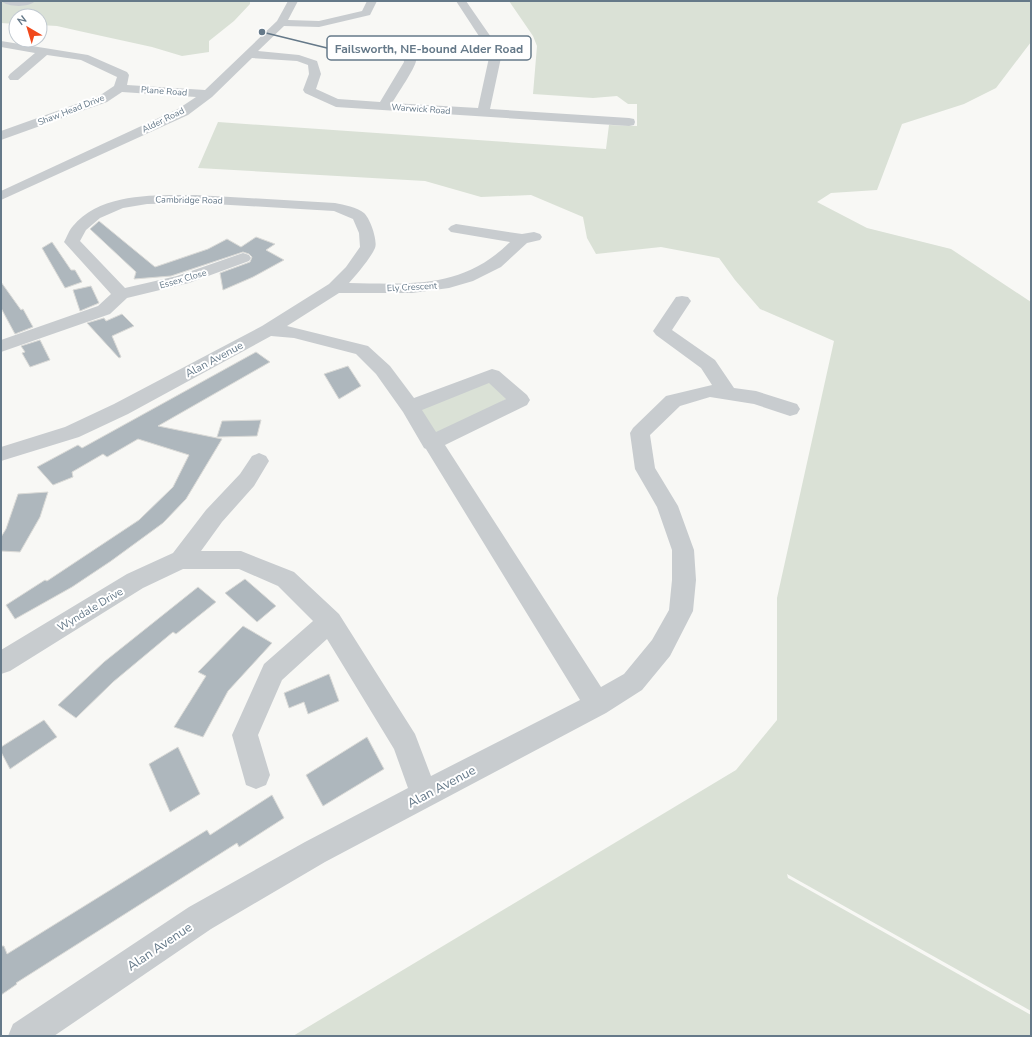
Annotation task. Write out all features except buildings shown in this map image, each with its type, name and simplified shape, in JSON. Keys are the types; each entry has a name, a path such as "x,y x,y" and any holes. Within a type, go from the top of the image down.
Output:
{"street":[{"path":"6,1 26,3 30,1"},
{"name":"Alder Road","path":"1,196 183,112 208,94 281,23 292,1"},
{"path":"281,23 319,24 366,13 372,1"},
{"path":"461,1 496,53 482,113"},
{"path":"1,44 84,57 123,75 120,88"},
{"path":"384,106 410,62 409,53 402,45"},
{"path":"14,77 44,51"},
{"name":"Warwick Road","path":"249,54 299,58 313,63 316,74 309,90 336,102 629,122"},
{"name":"Plane Road","path":"120,88 208,94"},
{"name":"Shaw Head Drive","path":"1,136 103,98 120,88"},
{"name":"Cambridge Road","path":"121,294 72,242 79,228 96,215 120,204 173,198 335,207 349,211 358,216 367,233 368,247 352,270 335,288 268,330"},
{"name":"Ely Crescent","path":"335,288 420,288 444,285 486,270 530,237 456,229"},
{"name":"Essex Close","path":"121,294 182,281 218,269 243,258"},
{"path":"1,346 104,310 121,294"},
{"path":"682,302 662,331 708,364 728,394 756,398 790,409"},
{"path":"268,330 294,332 362,350 383,370 410,407 597,704"},
{"name":"Alan Avenue","path":"1,454 80,428 121,409 268,330"},
{"path":"410,407 492,375 520,400 431,442"},
{"name":"Alan Avenue","path":"25,1036 200,918 315,852 597,704 633,682 662,648 681,611 684,580 683,550 667,506 645,470 640,433 673,401 710,391 728,394"},
{"name":"Wyndale Drive","path":"181,560 214,516 247,480 259,461"},
{"name":"Wyndale Drive","path":"1,663 135,581 181,560 240,560 286,579 330,621 405,743 424,795"},
{"path":"256,775 245,735 273,672 330,621"}],"shaded area":[{"path":"1,1 250,1 250,4 234,21 209,41 209,52 182,56 152,47 57,26 48,25 48,8 8,8 8,23 1,23"},
{"path":"509,1 1031,1 1031,42 996,88 964,104 902,124 877,190 831,193 817,202 867,228 951,249 1031,302 1031,1011 787,874 788,878 1031,1015 1031,1036 293,1036 736,770 777,720 777,598 834,341 760,309 735,280 719,258 661,247 596,254 587,238 583,217 531,195 481,197 425,181 198,168 218,122 606,149 609,125 637,126 637,104 628,104 617,96 593,98 533,94 537,46 533,36"},
{"path":"490,380 512,396 432,439 415,410"}],"place":[{"name":"Failsworth, NE-bound Alder Road","path":"262,32"}]}
